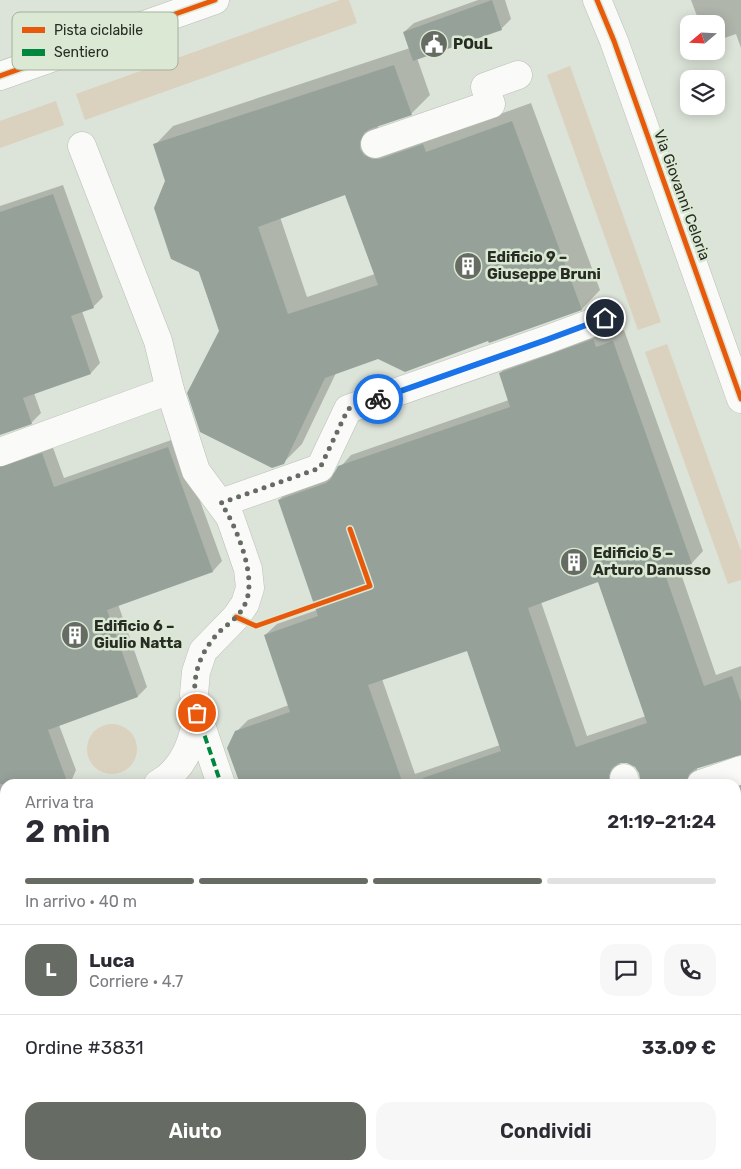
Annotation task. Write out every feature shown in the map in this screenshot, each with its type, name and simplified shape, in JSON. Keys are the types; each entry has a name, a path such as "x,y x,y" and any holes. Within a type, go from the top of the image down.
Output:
{"street":[{"path":"178,13 215,0"},
{"name":"Via Giovanni Celoria","path":"597,0 614,41 741,399"},
{"path":"0,76 17,70"},
{"path":"375,144 491,104 485,87 518,75"},
{"path":"82,146 158,341 188,451 196,471 230,517 248,568 250,588 245,604 236,617 203,651 196,672 194,694 197,713 219,779"},
{"path":"221,503 320,468 348,409 605,318"},
{"path":"0,452 170,390"},
{"path":"164,779 174,771 189,748 195,732 197,713"},
{"path":"715,779 741,770"}],"shaded area":[{"path":"340,0 349,0 357,23 85,120 76,94 143,70 178,70 178,58"},
{"path":"570,66 661,322 638,330 547,75"},
{"path":"56,101 64,125 0,148 0,121"},
{"path":"667,344 741,551 741,580 728,584 645,352"},
{"path":"112,724 122,726 130,731 135,739 137,749 135,759 130,767 122,772 112,774 102,772 94,767 89,759 87,749 89,739 94,731 102,726"}],"building":[{"path":"492,0 502,30 413,61 403,32"},
{"name":"Edificio 9 – Giuseppe Bruni","path":"394,65 412,115 370,129 364,133 360,142 360,149 364,155 372,159 380,159 423,144 426,152 512,121 582,310 489,343 488,341 405,372 378,359 325,378 284,464 272,468 200,432 187,393 219,331 199,272 171,259 154,208 165,181 153,144","holes":["345,195 378,285 288,314 258,227"]},
{"path":"53,194 94,308 71,316 91,374 23,398 32,424 0,435 0,212"},
{"name":"Edificio 5 – Arturo Danusso","path":"593,339 596,347 613,341 692,564 665,574 704,686 732,676 741,702 741,755 695,769 689,774 688,779 640,779 635,767 627,763 619,763 612,768 609,779 423,779 501,751 467,651 368,685 401,779 238,779 227,748 235,731 290,712 264,635 318,616 278,500 326,483 331,479 338,466 510,407 499,373","holes":["598,582 647,723 576,747 528,608"]},
{"name":"Edificio 6 – Giulio Natta","path":"168,447 213,572 107,610 138,697 48,730 66,779 0,779 0,467 42,453 54,487"}],"marked path":[{"path":"197,713 219,779"}],"cycle path":[{"path":"178,13 215,0"},
{"path":"597,0 614,41 741,399"},
{"path":"0,76 17,70"},
{"path":"236,617 256,626 370,586 350,529"}],"way so far":[{"path":"197,713 194,694 196,672 203,651 236,617 245,604 250,588 248,568 230,517 221,503 320,468 348,409 378,399"}],"place":[{"name":"POuL","path":"434,44"},
{"name":"Edificio 9 – Giuseppe Bruni","path":"468,266"},
{"name":"Edificio 5 – Arturo Danusso","path":"574,562"},
{"name":"Edificio 6 – Giulio Natta","path":"75,635"}],"route":[{"path":"378,399 605,318"}]}
